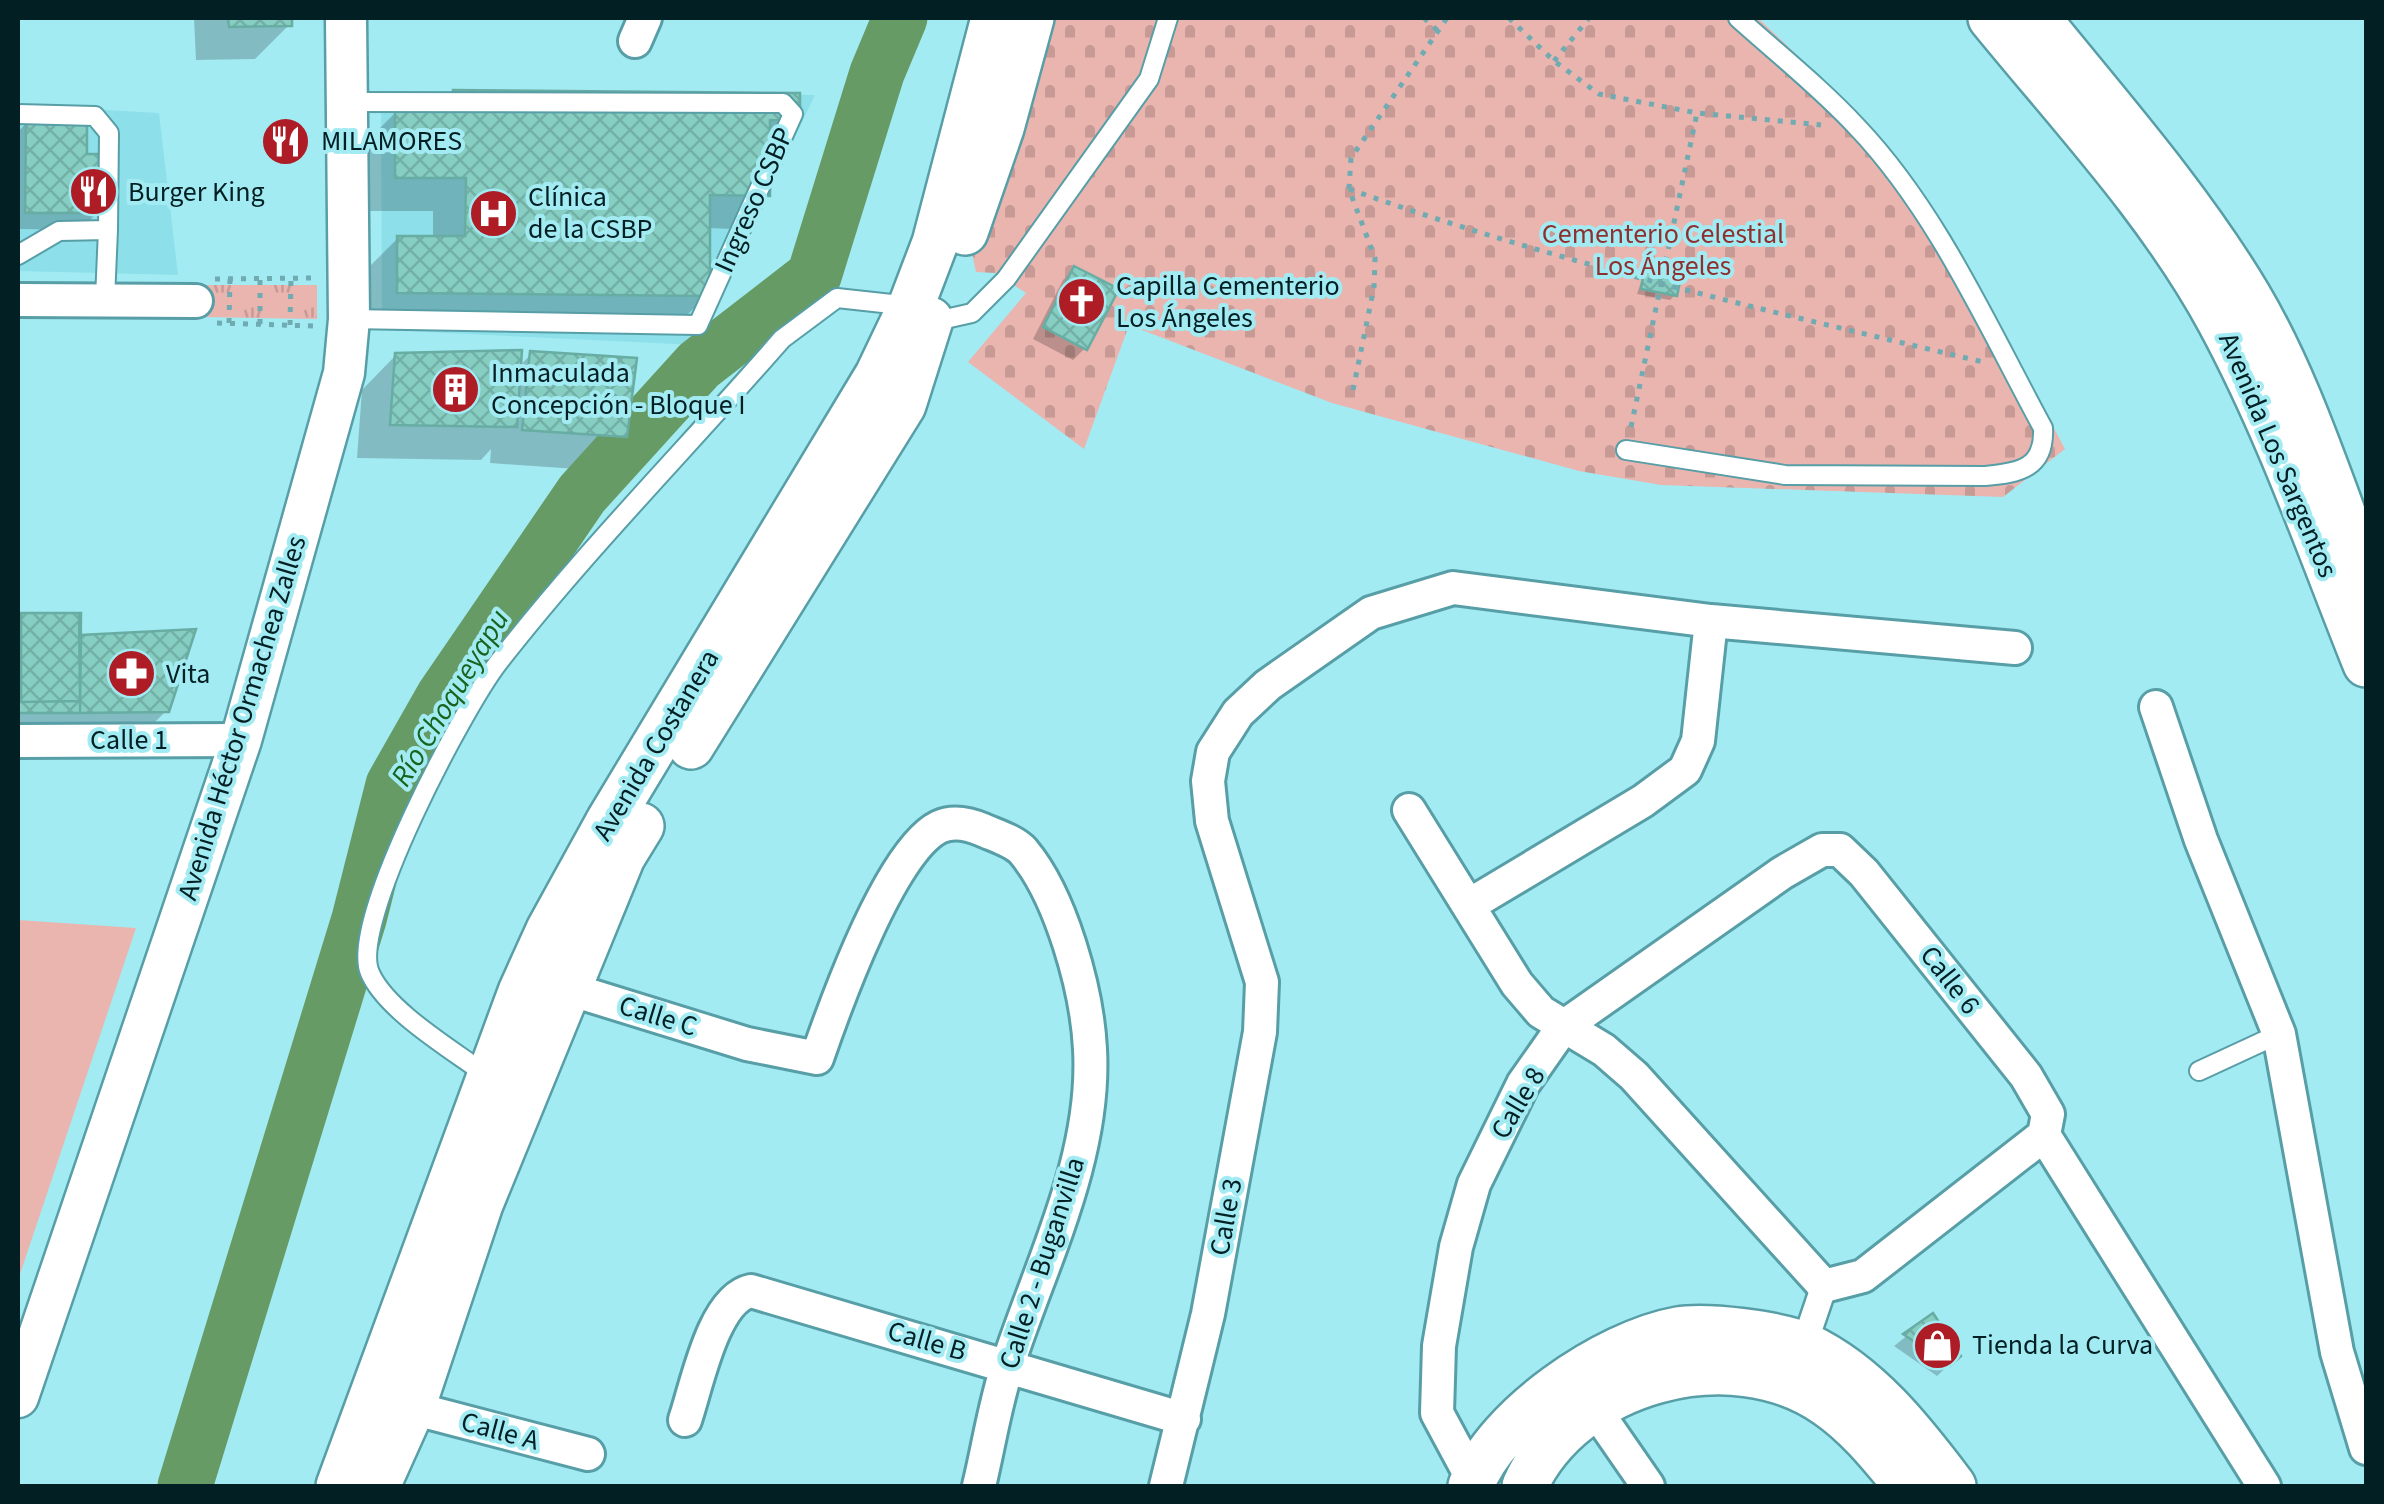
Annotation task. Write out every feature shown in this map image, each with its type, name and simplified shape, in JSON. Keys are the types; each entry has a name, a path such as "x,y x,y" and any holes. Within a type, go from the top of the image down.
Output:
{"main road":[{"name":"Avenida Costanera","path":"376,1486 412,1408 480,1204 622,858 903,405 935,243 994,18"},
{"name":"Avenida Costanera","path":"339,1486 490,1077 549,930 878,375 920,314 1001,128 1031,18"},
{"name":"Avenida Los Sargentos","path":"1991,18 2142,204 2220,319 2260,400 2366,664"},
{"name":"Avenida Los Sargentos","path":"2036,18 2176,190 2250,299 2308,427 2366,576"},
{"path":"1472,1483 1509,1431 1560,1384 1616,1351 1679,1330 1738,1332 1804,1345 1856,1379 1904,1422 1953,1486"},
{"path":"1525,1486 1557,1439 1594,1408 1664,1378 1726,1372 1768,1378 1826,1403 1874,1446 1907,1486"}],"street":[{"name":"Avenida Héctor Ormachea Zalles","path":"18,1397 241,740 344,373 332,322 347,102 346,18"},
{"path":"18,300 196,301"},
{"name":"Calle 3","path":"1166,1486 1184,1418 1260,1032 1262,982 1212,822 1208,781 1212,752 1238,713 1371,613 1453,588 1711,621 2016,648"},
{"path":"1471,904 1643,800 1684,770 1698,741 1711,621"},
{"path":"2156,707 2202,840 2279,1034 2337,1352 2366,1448"},
{"name":"Calle 1","path":"18,740 241,740"},
{"path":"1409,810 1518,984 1541,1012 1604,1050 1634,1076 1824,1286"},
{"name":"Calle C","path":"569,988 747,1044 817,1058 855,950 914,851 938,827 964,822 988,832"},
{"name":"Calle 2 - Buganvilla","path":"979,1486 1008,1364 1050,1249 1084,1134 1090,1050 1081,981 1061,920 1021,848 988,832"},
{"name":"Calle 8","path":"1472,1483 1452,1446 1436,1402 1439,1346 1456,1247 1474,1184 1523,1084 1564,1027 1743,899 1822,850"},
{"name":"Calle 6","path":"1822,850 1840,850 1864,872 2026,1076 2048,1114 2044,1135 2264,1486"},
{"path":"1824,1286 1863,1276 2044,1135"},
{"path":"1804,1345 1824,1286"},
{"name":"Calle B","path":"685,1420 728,1302 743,1293 759,1292 1184,1418"},
{"name":"Calle A","path":"412,1408 588,1454"},
{"path":"1594,1408 1648,1486"}],"lane":[{"path":"490,1077 417,1024 370,973 367,945 376,904 410,821 494,667 782,339 816,310 838,298 920,314 972,312 1006,279 1149,80 1168,18"},
{"path":"1626,450 1784,475 2016,473 2037,462 2044,448 2043,428 1956,264 1859,128 1738,18"},
{"name":"Ingreso CSBP","path":"332,322 698,325 793,114 783,102 347,102"},
{"path":"18,114 95,116 109,134 105,300"},
{"path":"18,255 59,232 108,230"},
{"path":"2200,1072 2279,1034"}],"path":[{"path":"1424,18 1438,31"},
{"path":"1353,390 1374,287 1375,258 1350,189 1351,158 1448,18"},
{"path":"1509,18 1554,61 1600,94 1697,113 1859,128"},
{"path":"1554,61 1589,18"},
{"path":"1626,450 1697,113"},
{"path":"1350,189 1476,234 1661,284 2011,368"},
{"path":"260,278 260,324"},
{"path":"290,325 291,278"},
{"path":"223,279 317,278"},
{"path":"224,323 332,322"}],"shaded area":[{"path":"381,91 815,95 696,345 382,330"},
{"name":"Burger King","path":"18,105 159,113 178,275 18,271"}],"green space":[{"name":"Cementerio Celestial Los Ángeles","path":"1040,18 1758,18 1872,127 1959,249 2065,449 2003,497 1661,485 1579,471 1332,403 1129,325 1084,449 968,362 1026,293 995,273 976,272 972,253"},
{"path":"205,285 317,285 317,319 205,317"},
{"path":"18,920 136,928 18,1280"}],"building":[{"path":"228,18 292,18 292,26 229,27"},
{"path":"453,90 800,93 800,121 770,120 770,196 710,195 710,296 397,293 397,236 465,236 466,178 395,178 395,109 452,109"},
{"path":"26,120 87,120 87,154 100,154 100,213 25,213"},
{"path":"1645,265 1682,272 1677,296 1641,289"},
{"path":"1074,266 1119,289 1087,350 1043,327"},
{"name":"Inmaculada Concepción - Bloque I","path":"522,350 517,427 390,425 395,353"},
{"path":"530,351 637,358 627,437 522,430"},
{"path":"18,613 81,613 80,713 18,713"},
{"path":"21,613 79,613 80,701 21,702"},
{"name":"Vita","path":"196,629 169,712 80,713 81,635"},
{"name":"Tienda la Curva","path":"1933,1313 1961,1356 1950,1366 1903,1334"}],"waterway":[{"name":"Río Choqueyapu","path":"185,1486 359,919 393,785 443,697 582,494 699,365 814,276 877,73 900,18"}],"place":[{"name":"MILAMORES","path":"286,141"},
{"name":"Burger King","path":"93,192"},
{"name":"Clínica de la CSBP","path":"493,213"},
{"name":"Capilla Cementerio Los Ángeles","path":"1081,302"},
{"name":"Inmaculada Concepción - Bloque I","path":"456,389"},
{"name":"Vita","path":"131,674"},
{"name":"Tienda la Curva","path":"1937,1345"}]}
